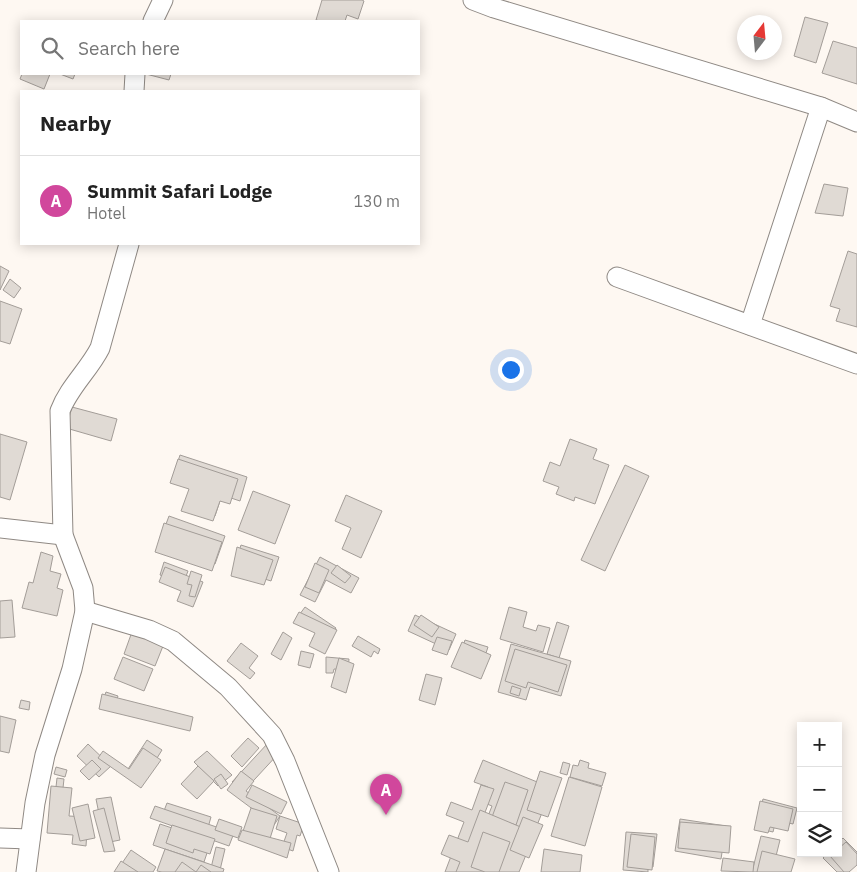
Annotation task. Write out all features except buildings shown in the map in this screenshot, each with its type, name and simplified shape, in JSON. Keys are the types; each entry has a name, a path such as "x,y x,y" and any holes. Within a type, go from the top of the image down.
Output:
{"street":[{"path":"153,20 163,0"},
{"path":"473,0 821,107 857,122"},
{"path":"134,90 135,75"},
{"path":"750,326 821,107"},
{"path":"26,872 35,803 45,755 72,669 85,611 83,588 63,534 60,411 68,394 100,348 129,245"},
{"path":"617,277 857,364"},
{"path":"0,528 63,534"},
{"path":"85,611 149,630 173,641 228,687 272,736 285,761 329,872"},
{"path":"0,838 30,839"}],"place":[{"name":"Summit Safari Lodge","path":"386,815"}]}
